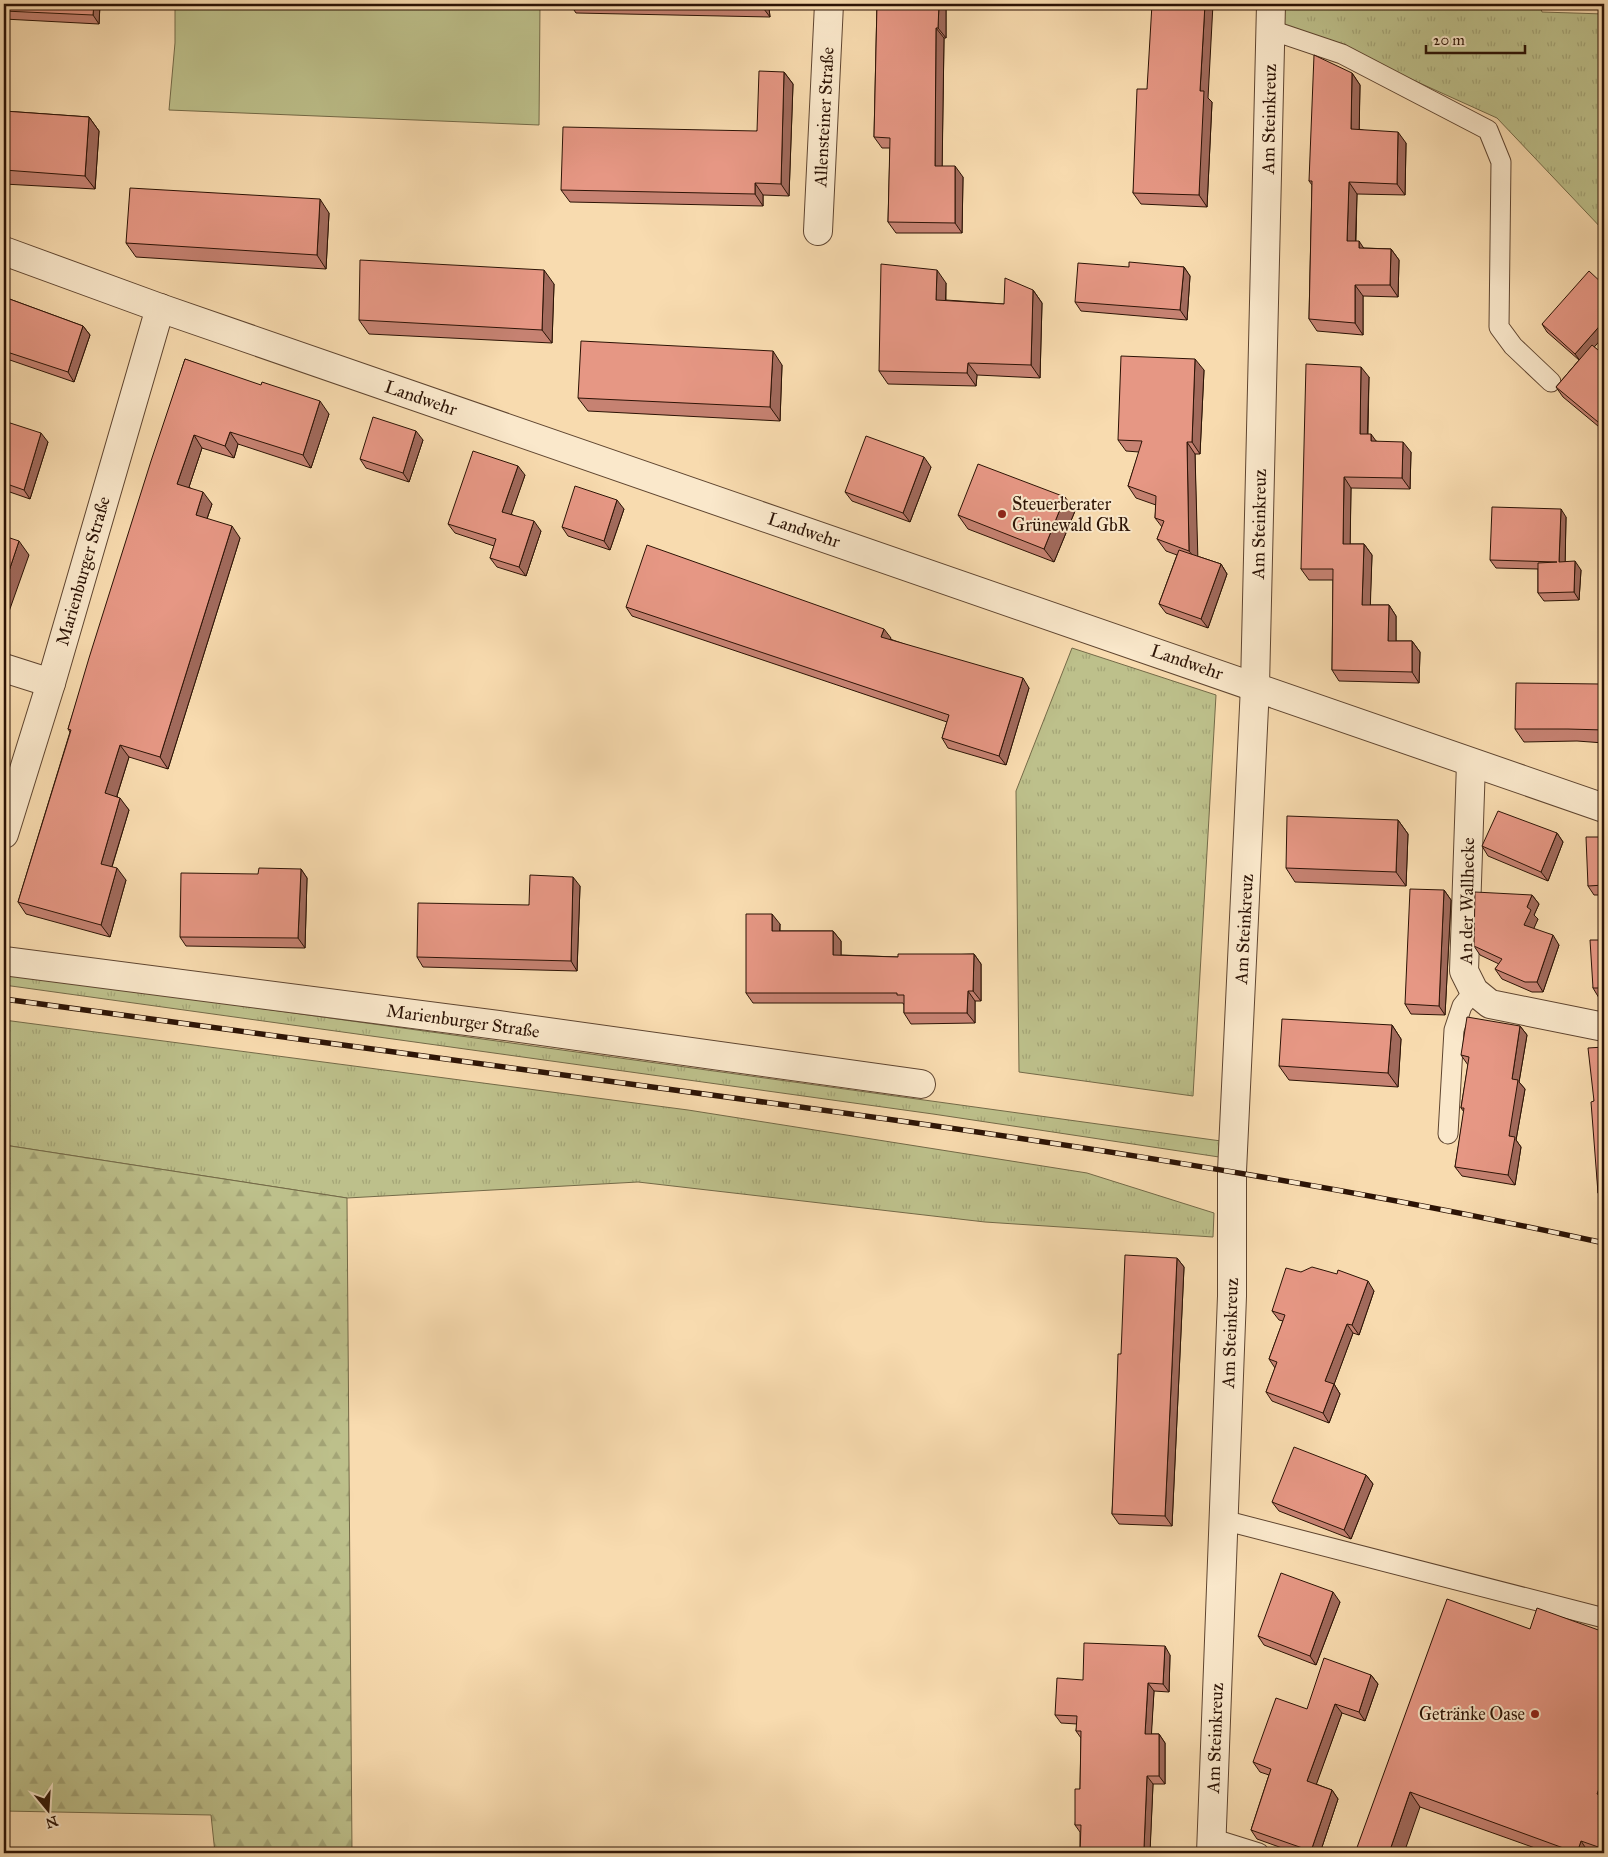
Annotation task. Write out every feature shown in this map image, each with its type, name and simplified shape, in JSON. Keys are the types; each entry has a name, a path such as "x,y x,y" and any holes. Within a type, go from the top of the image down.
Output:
{"street":[{"name":"Allensteiner Straße","path":"818,231 829,4"},
{"name":"Am Steinkreuz","path":"1211,1845 1232,1287 1232,1171 1255,686 1271,17"},
{"name":"Landwehr","path":"4,252 160,308 1604,808"},
{"name":"Marienburger Straße","path":"4,834 51,683 160,308"},
{"path":"4,668 51,683"},
{"name":"An der Wallhecke","path":"1471,763 1464,971 1474,991"},
{"name":"Marienburger Straße","path":"4,961 498,1025 921,1084"},
{"path":"1474,991 1490,1004 1604,1027"}],"lane":[{"path":"1271,17 1488,130 1501,162 1499,327 1513,346 1551,382"},
{"path":"1448,1134 1454,1030 1462,1006 1474,991"},
{"path":"1224,1520 1604,1618"},
{"path":"1211,1845 1259,1853"}],"green space":[{"path":"175,4 540,4 539,125 169,110 175,43"},
{"path":"1275,4 1539,4 1542,12 1604,14 1604,231 1497,118 1340,47 1275,24"},
{"path":"1072,648 1216,695 1193,1096 1019,1072 1016,791"},
{"path":"4,973 1221,1141 1219,1157 933,1114 4,985"},
{"path":"4,1020 688,1110 1087,1173 1214,1213 1213,1237 985,1222 638,1182 347,1198 4,1145"},
{"path":"4,1145 347,1198 352,1853 215,1853 211,1815 4,1811"}],"building":[{"path":"4,4 94,4 93,15 4,11"},
{"path":"687,4 761,4 761,5"},
{"path":"877,4 939,4 938,28 936,28 935,166 955,166 955,223 888,222 890,138 874,137"},
{"path":"1152,4 1205,4 1200,91 1204,91 1199,195 1133,193 1137,89 1147,89"},
{"path":"1314,55 1352,73 1351,129 1398,132 1397,184 1349,182 1347,241 1359,241 1359,248 1391,249 1390,285 1355,285 1355,323 1309,319 1312,181 1309,181"},
{"path":"759,71 784,72 781,184 755,183 755,194 561,190 563,127 757,131"},
{"path":"4,111 89,117 85,176 4,170"},
{"path":"130,188 320,199 317,255 126,243"},
{"path":"360,260 544,270 542,330 359,320"},
{"path":"1129,262 1184,267 1180,310 1075,302 1078,263 1129,267"},
{"path":"881,264 937,270 936,300 1004,304 1005,278 1033,290 1031,365 968,363 967,373 879,371"},
{"path":"1589,271 1604,285 1604,321 1575,354 1542,324"},
{"path":"4,297 83,326 68,372 4,351"},
{"path":"581,341 773,351 770,407 578,398"},
{"path":"1592,345 1604,355 1604,427 1556,387"},
{"path":"1121,356 1195,359 1192,442 1187,442 1189,551 1157,539 1164,521 1155,518 1156,496 1128,486 1142,441 1118,440"},
{"path":"185,359 261,385 262,382 320,401 303,455 230,432 225,446 194,435 177,484 203,492 196,515 232,526 160,757 120,745 105,793 120,798 101,864 117,868 101,925 18,902 71,730 68,729 89,658"},
{"path":"1306,364 1361,367 1360,434 1371,434 1371,441 1403,442 1402,478 1344,477 1343,544 1364,544 1362,605 1389,605 1388,641 1412,641 1412,672 1332,670 1333,569 1301,569"},
{"path":"373,417 416,431 403,473 360,459"},
{"path":"4,421 41,433 24,490 4,483"},
{"path":"866,436 924,457 903,513 845,492"},
{"path":"473,451 518,466 502,512 534,521 519,567 490,558 496,539 448,524"},
{"path":"978,464 1065,497 1044,549 958,515"},
{"path":"575,486 617,500 604,541 562,527"},
{"path":"1492,507 1561,509 1559,562 1575,561 1574,592 1538,593 1538,563 1557,562 1490,560"},
{"path":"4,536 19,541 4,586"},
{"path":"647,545 884,629 881,637 1023,678 999,756 942,738 949,715 626,607"},
{"path":"1179,550 1221,564 1201,619 1159,604"},
{"path":"1600,674 1604,674 1604,730 1515,729 1516,683 1600,684"},
{"path":"1498,811 1557,833 1541,872 1482,846"},
{"path":"1287,816 1398,820 1396,872 1286,868"},
{"path":"1586,837 1604,837 1604,885 1588,886"},
{"path":"259,868 301,869 298,938 180,937 181,873 258,874"},
{"path":"530,875 573,877 571,961 417,957 418,903 529,905"},
{"path":"1410,889 1444,890 1439,1006 1405,1004"},
{"path":"1475,892 1532,895 1527,907 1531,910 1524,925 1553,935 1537,982 1525,982 1495,969 1502,959 1474,946"},
{"path":"746,914 772,914 772,931 833,931 833,955 898,957 898,954 974,954 973,991 968,991 967,1013 904,1013 904,995 897,995 897,993 746,993"},
{"path":"1590,940 1604,940 1604,988 1593,988"},
{"path":"1467,1017 1520,1026 1512,1079 1518,1080 1509,1136 1515,1137 1508,1175 1455,1167 1469,1057 1461,1055"},
{"path":"1282,1019 1392,1025 1388,1073 1279,1066"},
{"path":"1604,1047 1604,1193 1598,1193 1591,1102 1594,1101 1588,1048"},
{"path":"1125,1255 1177,1258 1165,1516 1112,1514 1118,1354 1121,1354"},
{"path":"1312,1267 1337,1274 1338,1270 1368,1281 1352,1325 1347,1324 1325,1381 1334,1384 1323,1413 1266,1392 1277,1362 1269,1359 1285,1315 1272,1311 1286,1268 1301,1272"},
{"path":"1294,1447 1366,1475 1344,1530 1272,1502"},
{"path":"1281,1573 1333,1592 1310,1656 1258,1636"},
{"path":"1447,1599 1530,1629 1537,1608 1604,1632 1604,1775 1597,1794 1604,1797 1604,1849 1581,1841 1577,1853 1410,1792 1389,1853 1355,1853"},
{"path":"1084,1643 1165,1646 1163,1684 1148,1683 1145,1734 1159,1734 1159,1776 1147,1776 1144,1848 1158,1849 1158,1853 1080,1853 1081,1825 1075,1825 1075,1789 1080,1789 1081,1731 1076,1731 1077,1716 1055,1715 1057,1678 1083,1680"},
{"path":"1324,1658 1371,1675 1359,1712 1335,1704 1307,1781 1332,1790 1311,1851 1251,1830 1271,1769 1253,1762 1276,1698 1307,1709"}],"railway":[{"path":"4,999 1034,1140 1377,1197 1604,1243"}],"place":[{"name":"Steuerberater Grünewald GbR","path":"1002,514"},
{"name":"Getränke Oase","path":"1535,1714"}]}
